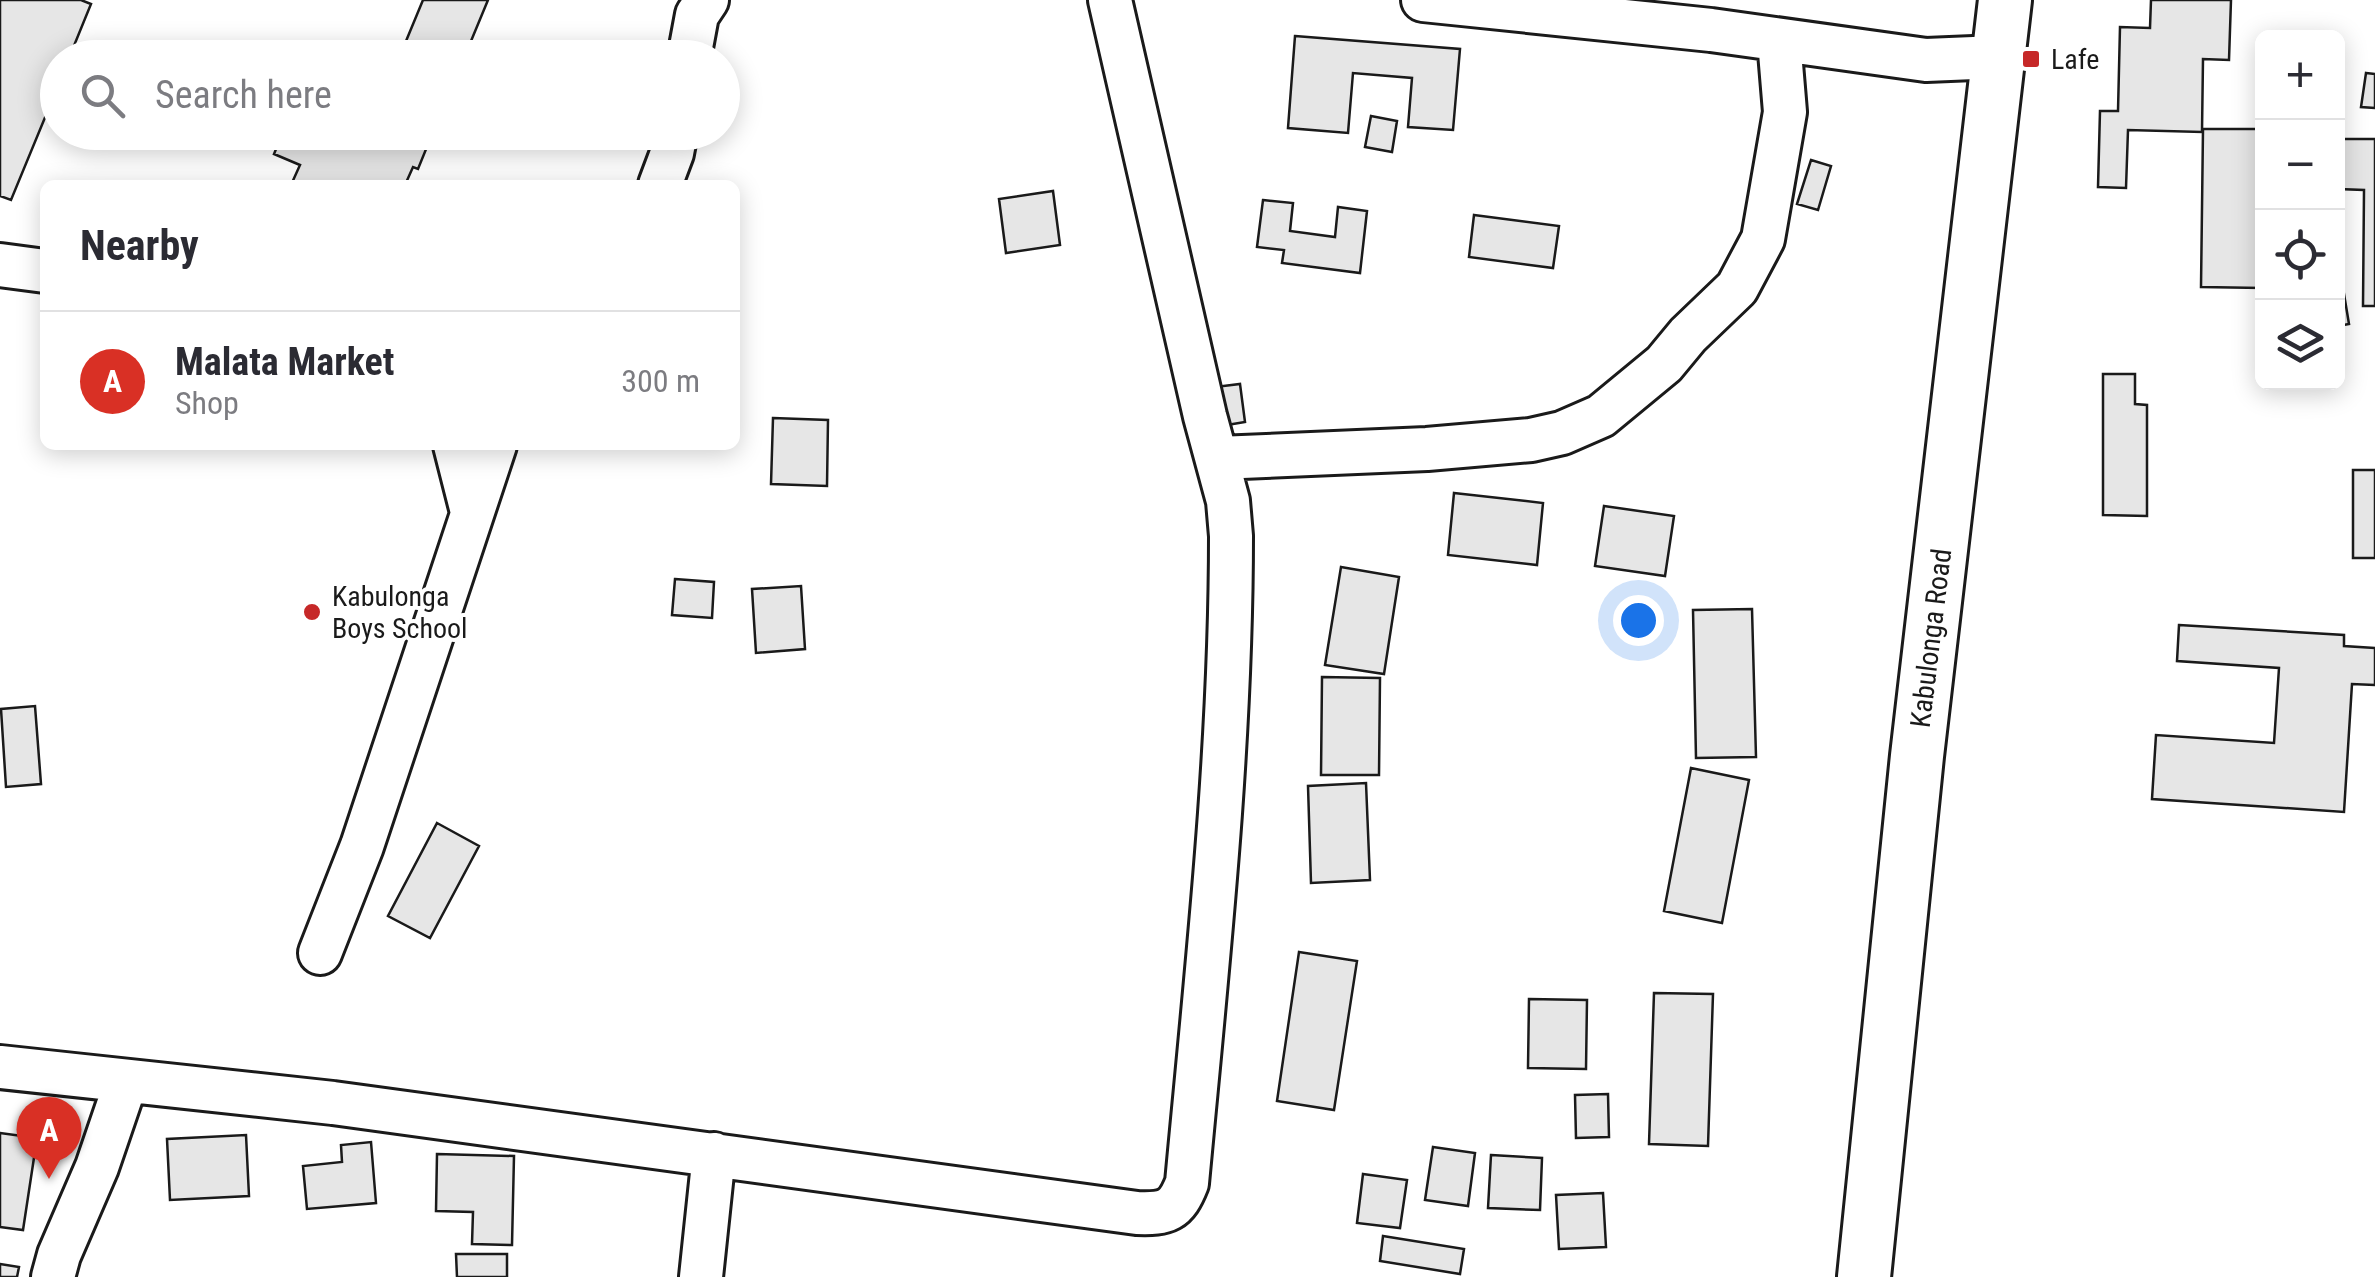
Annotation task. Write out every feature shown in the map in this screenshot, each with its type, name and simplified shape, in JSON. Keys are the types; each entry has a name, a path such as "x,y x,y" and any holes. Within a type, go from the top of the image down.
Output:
{"main road":[{"name":"Kabulonga Road","path":"1864,1277 1917,756 2005,0"}],"street":[{"path":"0,1066 332,1103 1138,1214 1162,1214 1179,1202 1186,1182 1208,957 1231,590 1228,501 1110,0"},
{"path":"1423,0 1711,30 1926,60 1998,57"},
{"path":"1678,0 1711,30"},
{"path":"692,40 697,5"},
{"path":"1218,458 1427,449 1531,440 1562,433 1601,416 1664,364 1736,288 1763,239 1785,112 1779,40"},
{"path":"662,180 673,150"},
{"path":"0,265 40,270"},
{"path":"456,450 472,512"},
{"path":"320,953 362,846 493,450"},
{"path":"53,1277 98,1167 126,1082"},
{"path":"701,1277 714,1154"}],"building":[{"path":"0,0 81,0 91,4 76,40 40,40 40,130 11,200 0,196"},
{"path":"423,0 488,0 471,40 406,40"},
{"path":"2151,0 2231,0 2229,60 2203,59 2202,132 2128,130 2126,188 2098,187 2100,111 2118,111 2120,27 2150,28"},
{"path":"1295,36 1460,49 1453,130 1408,127 1412,78 1353,73 1348,133 1288,128"},
{"path":"2366,73 2375,74 2375,108 2361,107"},
{"path":"1371,116 1397,121 1392,152 1365,147"},
{"path":"2203,129 2255,129 2255,288 2201,287"},
{"path":"2345,139 2375,139 2375,306 2363,306 2364,190 2345,189"},
{"path":"276,150 426,150 418,169 413,167 407,180 293,180 300,165 274,154"},
{"path":"1811,160 1831,166 1818,210 1797,204"},
{"path":"1053,191 1060,245 1006,253 999,199"},
{"path":"1263,200 1293,203 1290,231 1335,237 1338,207 1367,211 1360,273 1282,263 1284,250 1257,247"},
{"path":"1474,215 1559,226 1553,268 1469,257"},
{"path":"2103,374 2135,374 2135,404 2147,405 2147,516 2103,515"},
{"path":"1240,384 1245,422 1221,426 1215,387"},
{"path":"773,418 828,420 827,486 771,484"},
{"path":"2353,470 2375,470 2375,558 2353,558"},
{"path":"1454,493 1543,503 1537,565 1448,555"},
{"path":"1604,506 1674,516 1665,576 1595,566"},
{"path":"1341,567 1399,577 1384,674 1325,665"},
{"path":"675,579 714,582 712,618 672,615"},
{"path":"801,586 805,649 756,653 752,589"},
{"path":"1752,609 1756,757 1696,758 1693,610"},
{"path":"2179,625 2344,635 2344,646 2375,648 2375,685 2352,684 2344,812 2152,799 2156,735 2274,743 2279,668 2177,661"},
{"path":"1322,677 1380,678 1379,775 1321,775"},
{"path":"35,706 41,784 6,787 1,709"},
{"path":"1691,768 1749,780 1722,923 1664,911"},
{"path":"1366,783 1370,880 1311,883 1308,786"},
{"path":"437,823 479,846 430,938 388,916"},
{"path":"1299,952 1357,961 1334,1110 1277,1101"},
{"path":"1654,993 1713,994 1708,1146 1649,1144"},
{"path":"1529,999 1587,1000 1586,1069 1528,1068"},
{"path":"1608,1094 1609,1137 1576,1138 1575,1095"},
{"path":"0,1133 37,1138 23,1230 0,1227"},
{"path":"246,1135 249,1196 170,1200 167,1139"},
{"path":"371,1142 376,1203 307,1209 303,1166 342,1162 341,1145"},
{"path":"1433,1147 1475,1153 1468,1206 1425,1200"},
{"path":"437,1154 514,1156 512,1245 472,1244 473,1212 436,1211"},
{"path":"1491,1155 1542,1158 1540,1210 1488,1208"},
{"path":"1363,1174 1407,1180 1400,1228 1357,1223"},
{"path":"1603,1193 1606,1247 1559,1249 1556,1195"},
{"path":"1383,1236 1464,1249 1460,1274 1380,1261"},
{"path":"456,1254 507,1254 507,1277 457,1277"},
{"path":"0,1264 19,1267 17,1277 0,1277"}],"place":[{"name":"Lafe","path":"2031,59"},
{"name":"Kabulonga Boys School","path":"312,612"},
{"name":"Malata Market","path":"49,1179"}]}
